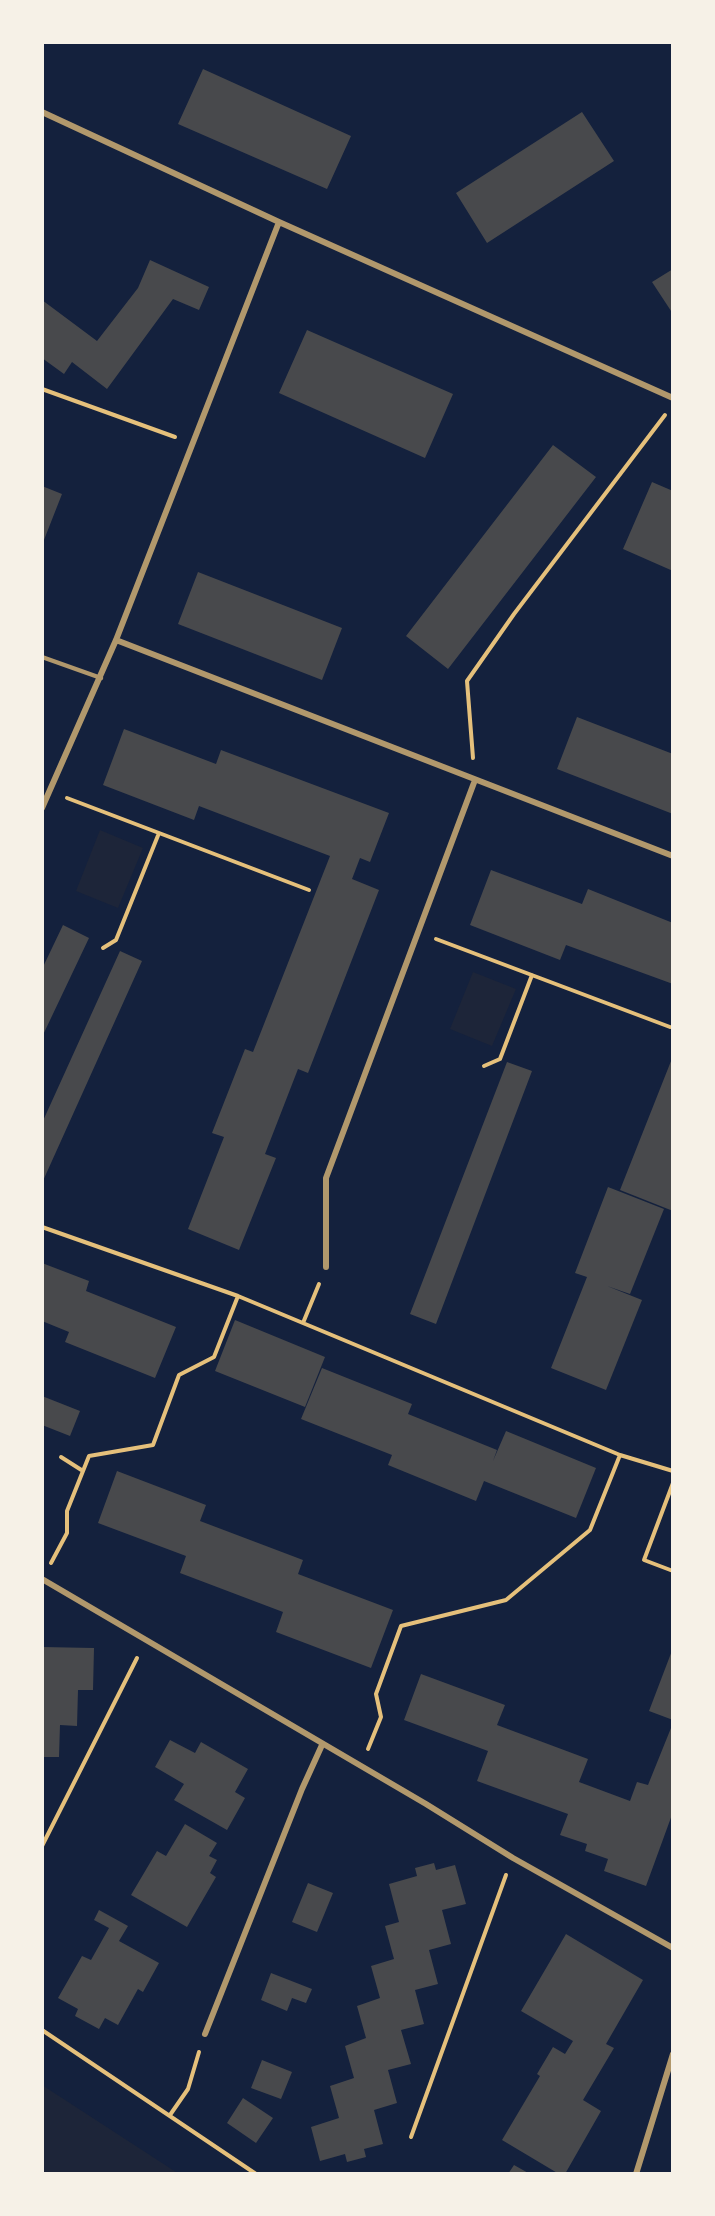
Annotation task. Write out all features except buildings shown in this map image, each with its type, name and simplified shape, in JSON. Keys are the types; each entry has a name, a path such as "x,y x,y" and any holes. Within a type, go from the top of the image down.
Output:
{"street":[{"path":"42,112 279,222 673,398"},
{"path":"42,808 117,640 279,222"},
{"path":"117,640 673,856"},
{"path":"326,1267 326,1179 475,780"},
{"path":"42,1579 426,1804 513,1858 673,1948"},
{"path":"205,2034 302,1789 322,1745"},
{"path":"636,2174 673,2054"}],"lane":[{"path":"42,657 101,678"}],"path":[{"path":"42,389 193,443"},
{"path":"475,780 467,681 514,614 666,414"},
{"path":"49,792 309,890"},
{"path":"103,948 116,940 159,833"},
{"path":"418,933 670,1027"},
{"path":"484,1066 500,1059 532,975"},
{"path":"42,1227 238,1296 620,1455 673,1471"},
{"path":"303,1323 326,1267"},
{"path":"42,1579 68,1533 67,1511 89,1456 153,1444 179,1375 214,1357 238,1296"},
{"path":"361,1767 381,1717 376,1694 400,1626 506,1600 590,1530 620,1455"},
{"path":"61,1457 83,1471"},
{"path":"673,1483 644,1560 673,1571"},
{"path":"42,1846 146,1641"},
{"path":"411,2137 513,1858"},
{"path":"42,2030 256,2174"},
{"path":"170,2115 188,2089 205,2034"}],"shaded area":[{"path":"100,830 143,848 118,908 76,891"},
{"path":"473,972 516,989 492,1046 450,1029"},
{"path":"42,2085 179,2174 42,2174"}]}
